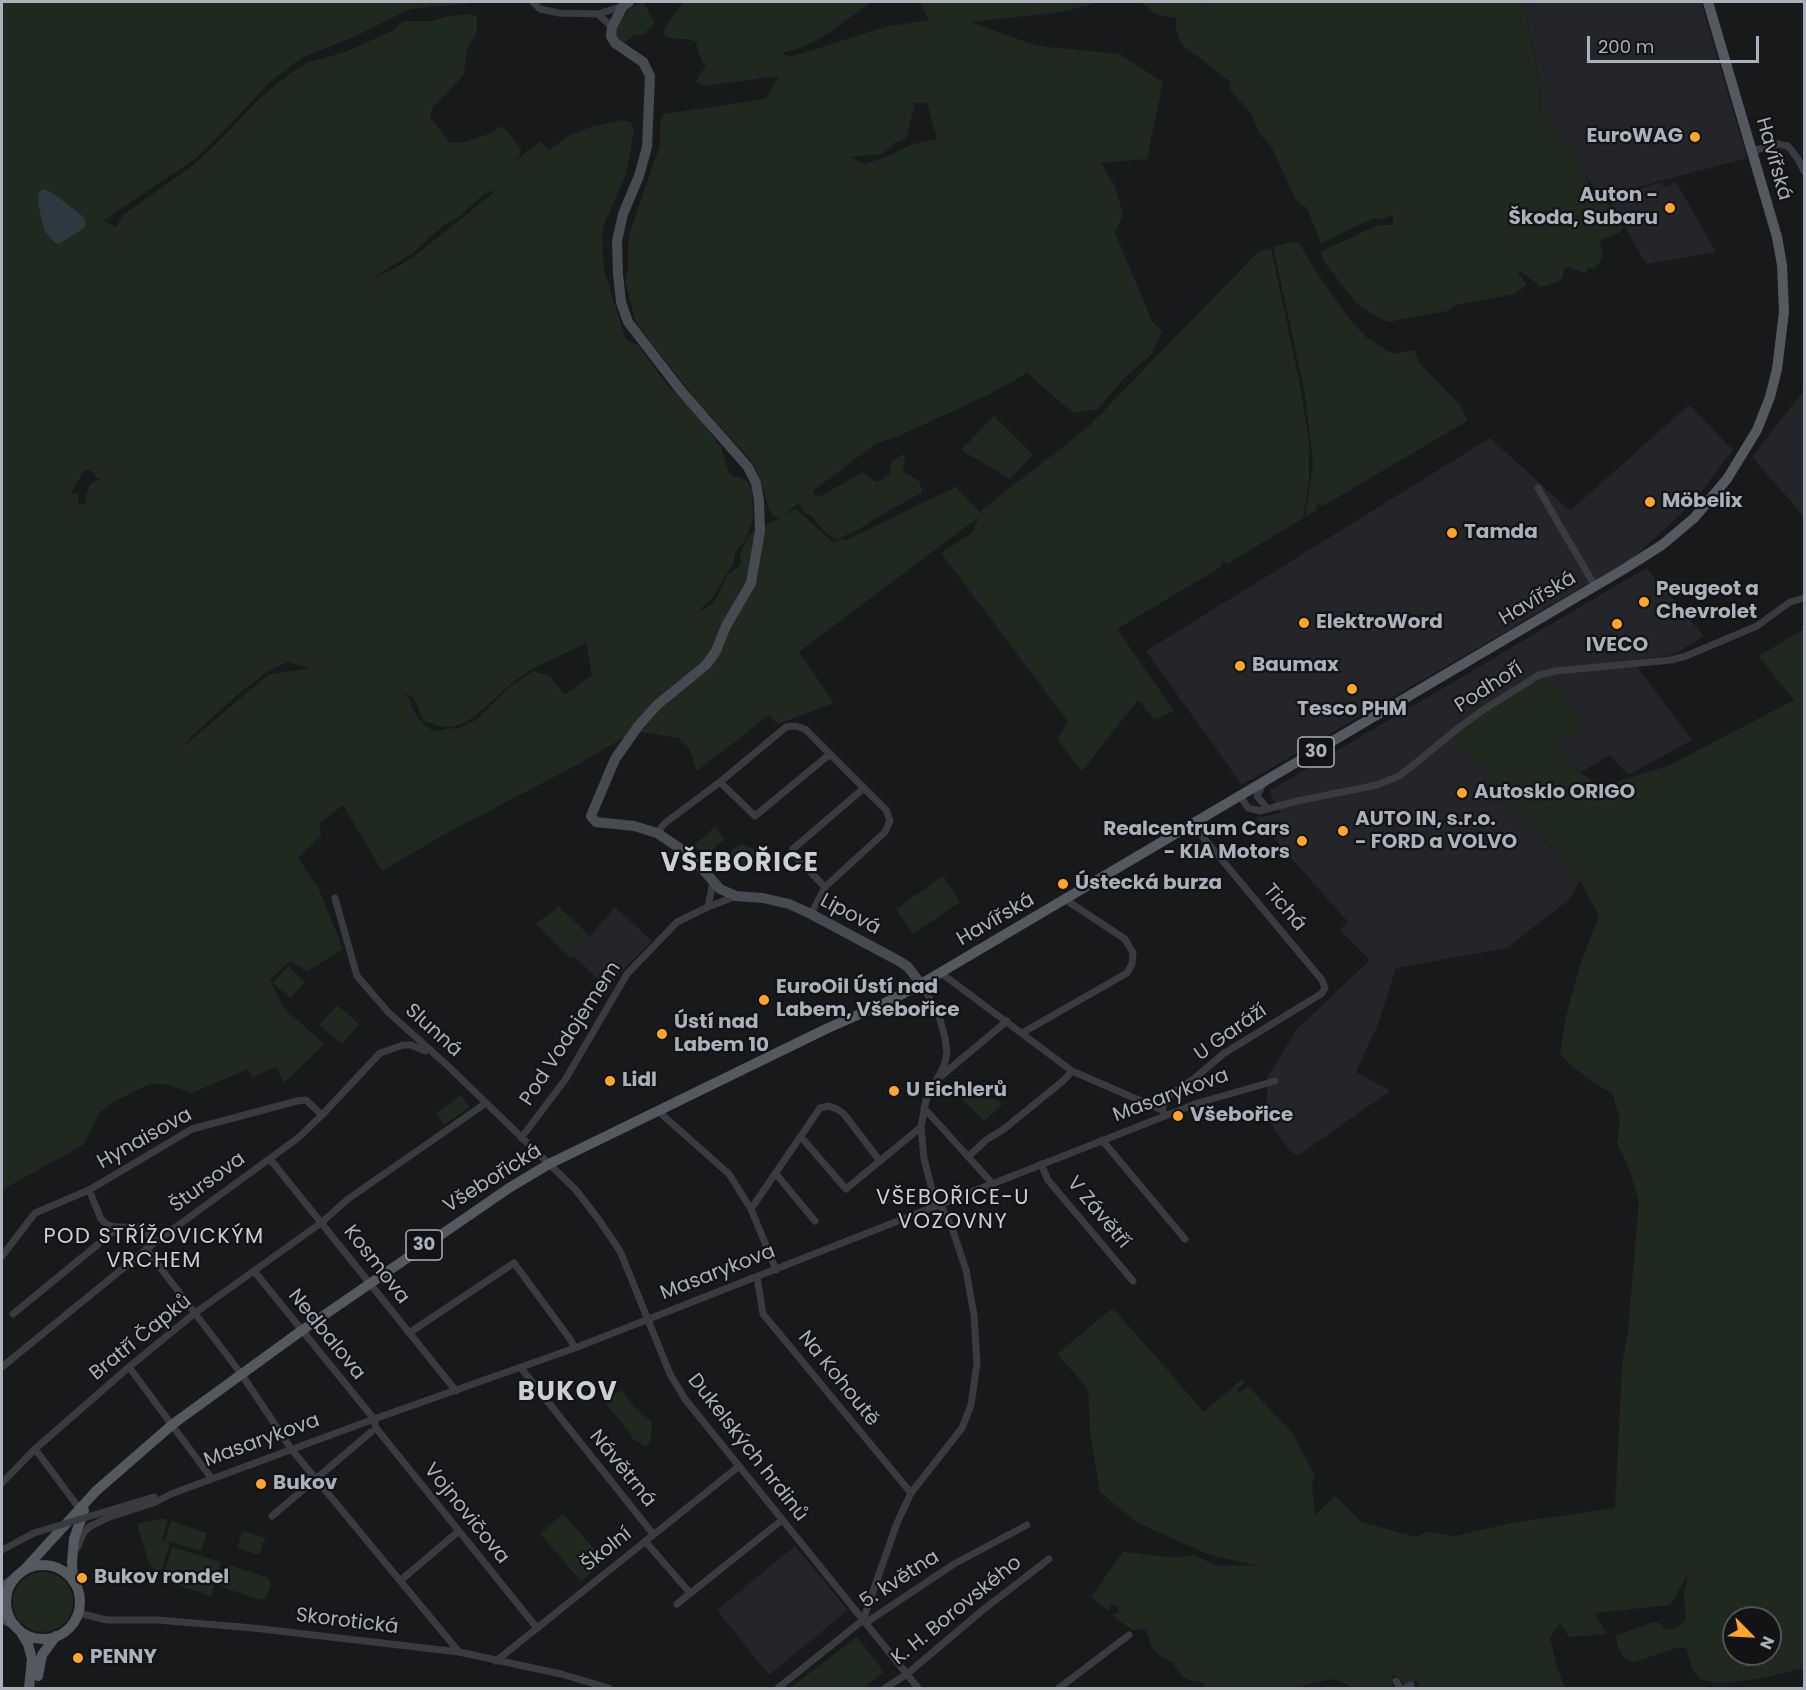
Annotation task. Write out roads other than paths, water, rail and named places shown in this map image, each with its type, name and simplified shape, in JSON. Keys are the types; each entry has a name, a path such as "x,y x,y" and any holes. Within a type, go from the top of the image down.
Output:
{"main road":[{"name":"Havířská","path":"921,984 1595,586 1662,545 1704,507 1738,464 1765,409 1780,351 1785,297 1777,237 1708,2"},
{"name":"Všebořická","path":"24,1570 96,1491 173,1424 458,1221 549,1164 921,984"},
{"name":"Všebořická","path":"73,1581 72,1562 77,1528 96,1491"},
{"path":"24,1570 33,1566 48,1565 59,1569 73,1581"},
{"name":"30","path":"15,1578 24,1570"},
{"path":"15,1578 8,1589 6,1602 8,1613 28,1644 32,1659 29,1689"},
{"name":"30","path":"73,1581 79,1596 78,1613"},
{"path":"36,1689 42,1654 56,1636 70,1627 78,1613"},
{"path":"17,1628 38,1638 56,1636"}],"street":[{"path":"534,2 540,9 559,13 598,14 626,4"},
{"path":"598,14 612,27 626,4"},
{"name":"Lipová","path":"612,27 611,36 615,43 643,62 650,76 647,147 639,176 623,214 617,241 621,302 628,322 682,392 748,467 756,483 760,531 752,583 726,626 716,651 706,665 648,713 615,759 591,813 592,819 596,822 634,826 657,833 690,855 720,889 736,896 789,903 908,967 921,984"},
{"path":"1752,151 1778,144 1788,146 1804,171"},
{"path":"1538,488 1595,586"},
{"name":"Podhoří","path":"1268,809 1377,785 1399,776 1483,710 1539,675 1556,671 1671,660 1757,626 1790,602 1803,599"},
{"path":"657,833 665,823 720,782 786,727 796,726 805,729 886,810 890,821 888,827 825,887 811,914"},
{"path":"720,782 754,816 830,754"},
{"path":"1240,796 1248,808 1260,811 1268,809 1257,796 1263,783"},
{"path":"825,887 795,856 793,849 864,788"},
{"name":"Tichá","path":"1192,824 1322,980 1325,988"},
{"path":"708,907 713,882"},
{"name":"Pod Vodojemem","path":"520,1137 565,1080 627,974 677,922 736,896"},
{"name":"Slunná","path":"335,898 357,976 388,1012 549,1164"},
{"path":"1022,1033 1127,973 1132,964 1133,953 1125,939 1066,900"},
{"path":"941,973 1072,1071 1163,1113"},
{"path":"778,1689 863,1620 897,1523 911,1493 962,1428 971,1404 977,1363 976,1334 966,1270 952,1228 938,1205 924,1159 921,1127 924,1108 944,1066 946,1053 945,1038 938,1012 921,984"},
{"name":"U Garáží","path":"1163,1113 1166,1097 1195,1078 1223,1054 1321,994 1325,988"},
{"path":"938,1078 1007,1021"},
{"name":"Štursova","path":"2,1367 154,1243 298,1138 380,1053 395,1047 411,1045 434,1055"},
{"path":"968,1157 986,1140 1004,1129 1064,1080 1072,1071"},
{"name":"Masarykova","path":"72,1562 79,1540 89,1527 107,1518 574,1348 1102,1140 1163,1113 1275,1081"},
{"name":"Hynaisova","path":"2,1256 35,1213 89,1190 192,1129 306,1100 322,1115"},
{"name":"Bratří Čapků","path":"2,1483 35,1449 195,1313 321,1223 348,1199 486,1103"},
{"path":"752,1209 820,1108 828,1106 844,1114 880,1161"},
{"path":"924,1108 992,1183"},
{"path":"658,1111 729,1174 752,1209 776,1270"},
{"path":"801,1137 846,1189 921,1127"},
{"path":"1102,1140 1185,1239"},
{"name":"Kosmova","path":"270,1159 456,1391"},
{"name":"Dukelských hrdinů","path":"549,1164 576,1190 620,1251 670,1374 685,1399 863,1620"},
{"name":"V Závětří","path":"1041,1164 1048,1180 1133,1281"},
{"path":"776,1174 815,1221"},
{"path":"89,1190 101,1219 107,1225 140,1227 146,1231 154,1243"},
{"path":"13,1314 113,1232 116,1227"},
{"path":"146,1250 242,1375 292,1450 459,1652"},
{"path":"408,1333 514,1263 570,1339 574,1348"},
{"name":"Nedbalova","path":"254,1271 374,1419"},
{"name":"Na Kohoutě","path":"758,1277 763,1314 911,1493"},
{"path":"129,1367 212,1479"},
{"name":"Návětrná","path":"521,1368 653,1534"},
{"name":"Vojnovičova","path":"374,1419 376,1428 537,1628"},
{"path":"272,1516 371,1432"},
{"path":"35,1449 79,1508"},
{"name":"Školní","path":"496,1660 738,1467"},
{"name":"Masarykova","path":"2,1550 34,1533 171,1494"},
{"path":"677,1604 782,1520"},
{"name":"5. května","path":"863,1620 870,1620 881,1614 954,1564 1028,1525"},
{"path":"401,1580 459,1531"},
{"path":"645,1541 690,1593"},
{"name":"K. H. Borovského","path":"885,1689 907,1674 984,1609 1049,1559"},
{"path":"2,1588 15,1578"},
{"name":"Skorotická","path":"78,1613 107,1620 157,1620 253,1628 459,1652 561,1674 609,1689"},
{"path":"2,1618 17,1628"},
{"name":"5. května","path":"863,1620 918,1689"},
{"path":"1059,1689 1129,1635"},
{"path":"1396,1681 1400,1689"}],"place":[{"name":"EuroWAG","path":"1695,137"},
{"name":"Auton - Škoda, Subaru","path":"1670,208"},
{"name":"Möbelix","path":"1650,502"},
{"name":"Tamda","path":"1452,533"},
{"name":"Peugeot a Chevrolet","path":"1644,602"},
{"name":"ElektroWord","path":"1304,623"},
{"name":"IVECO","path":"1617,624"},
{"name":"Baumax","path":"1240,666"},
{"name":"Tesco PHM","path":"1352,689"},
{"name":"Autosklo ORIGO","path":"1462,793"},
{"name":"AUTO IN, s.r.o. - FORD a VOLVO","path":"1343,831"},
{"name":"Realcentrum Cars - KIA Motors","path":"1302,841"},
{"name":"Ústecká burza","path":"1063,884"},
{"name":"EuroOil Ústí nad Labem, Všebořice","path":"764,1000"},
{"name":"Ústí nad Labem 10","path":"662,1034"},
{"name":"Lidl","path":"610,1081"},
{"name":"U Eichlerů","path":"894,1091"},
{"name":"Všebořice","path":"1178,1116"},
{"name":"Bukov","path":"261,1484"},
{"name":"Bukov rondel","path":"82,1578"},
{"name":"PENNY","path":"78,1658"}],"district":[{"name":"VŠEBOŘICE","path":"740,864"},
{"name":"VŠEBOŘICE-U VOZOVNY","path":"953,1211"},
{"name":"POD STŘÍŽOVICKÝM VRCHEM","path":"154,1250"},
{"name":"BUKOV","path":"568,1393"}]}
